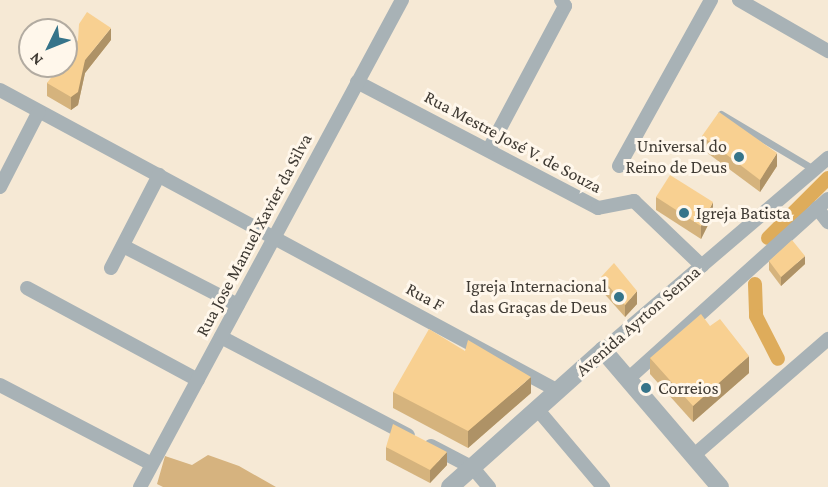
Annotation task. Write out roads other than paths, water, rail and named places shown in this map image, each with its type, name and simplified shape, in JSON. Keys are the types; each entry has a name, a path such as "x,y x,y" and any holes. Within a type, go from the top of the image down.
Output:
{"street":[{"path":"489,149 565,6 561,0"},
{"path":"618,166 711,0"},
{"path":"739,0 828,51"},
{"name":"Rua Jose Manuel Xavier da Silva","path":"140,487 397,2"},
{"name":"Rua Mestre José V. de Souza","path":"357,81 600,209 627,199 634,201 702,266"},
{"name":"Rua F","path":"0,90 558,390"},
{"path":"0,188 39,111"},
{"name":"Avenida Ayrton Senna","path":"450,487 603,350 828,158"},
{"path":"111,268 159,175"},
{"path":"628,379 822,204 828,222"},
{"path":"123,246 238,305"},
{"path":"27,288 198,380"},
{"path":"221,337 473,468 489,487"},
{"path":"693,456 828,339"},
{"path":"603,350 720,487"},
{"path":"0,385 152,464"},
{"path":"538,410 603,487"}],"lane":[{"path":"721,114 815,170"}],"waterway":[{"path":"768,238 828,178"},
{"path":"755,284 756,316 778,359"}],"place":[{"name":"Universal do Reino de Deus","path":"739,157"},
{"name":"Igreja Batista","path":"684,213"},
{"name":"Igreja Internacional das Graças de Deus","path":"619,297"},
{"name":"Correios","path":"646,388"}]}
